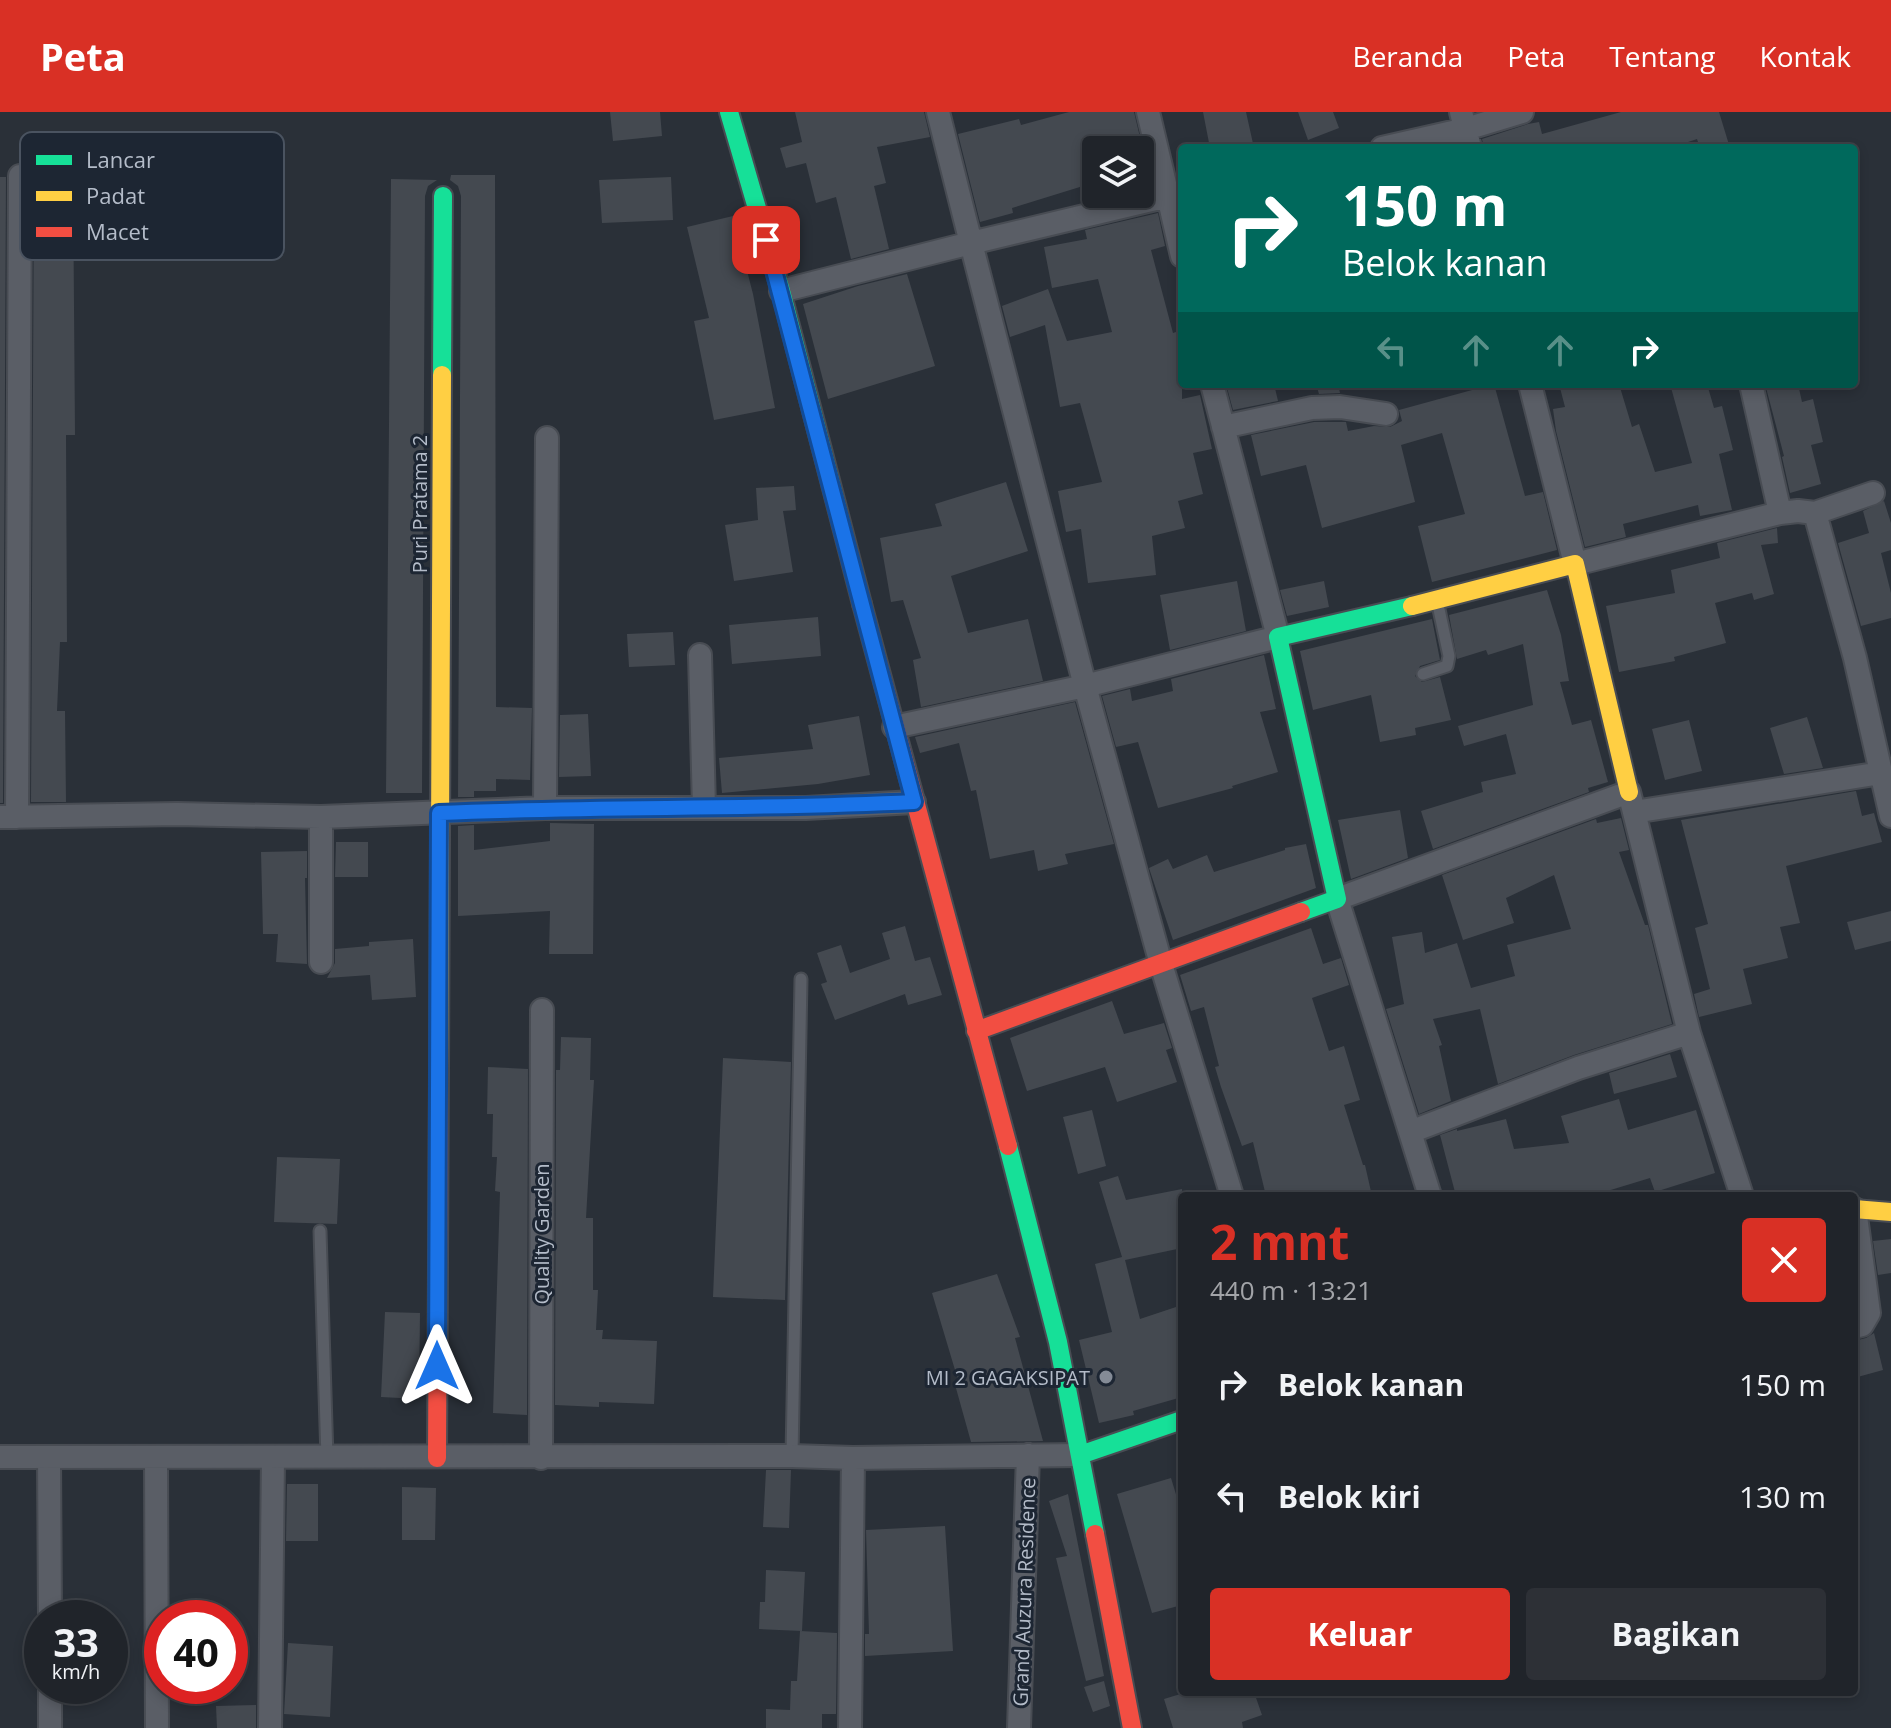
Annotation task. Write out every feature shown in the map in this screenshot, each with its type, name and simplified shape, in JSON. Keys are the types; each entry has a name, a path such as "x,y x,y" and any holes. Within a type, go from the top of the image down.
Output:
{"street":[{"path":"729,112 781,291 1053,1322 1132,1728"},
{"path":"938,112 1085,686 1161,964 1231,1192"},
{"path":"1148,112 1175,195 1178,221"},
{"path":"1401,144 1466,130 1522,112"},
{"path":"20,176 8,817 177,814 321,817 545,808 806,808 914,802"},
{"path":"781,291 1175,195"},
{"name":"Puri Pratama 2","path":"437,1458 443,196"},
{"path":"1213,388 1278,637 1337,899 1429,1192"},
{"path":"1531,388 1689,1033 1741,1192"},
{"path":"1752,388 1780,513"},
{"path":"1223,427 1312,408 1340,407 1386,414"},
{"path":"545,808 547,438"},
{"path":"894,727 1085,686 1780,513 1815,513 1873,493"},
{"path":"1815,513 1855,658 1891,816"},
{"path":"700,655 704,808"},
{"path":"976,1031 1337,899 1632,802 1881,773"},
{"path":"321,817 321,962"},
{"name":"Quality Garden","path":"541,1458 542,1010"},
{"path":"1410,1132 1578,1068 1689,1033"},
{"path":"1858,1209 1891,1212"},
{"path":"1858,1237 1869,1313 1862,1325 1858,1326"},
{"path":"0,1457 853,1458 1080,1455 1178,1421"},
{"name":"Grand Auzura Residence","path":"1019,1728 1028,1455"},
{"path":"49,1457 50,1600"},
{"path":"156,1457 157,1728"},
{"path":"270,1728 273,1458"},
{"path":"850,1728 853,1458"},
{"path":"50,1704 50,1728"}],"lane":[{"path":"1423,674 1447,666 1449,656 1437,599"},
{"path":"792,1456 801,979"},
{"path":"320,1231 327,1458"}],"building":[{"path":"610,112 660,112 662,136 613,141"},
{"path":"795,112 924,112 930,137 877,147 886,183 874,186 889,249 851,259 836,197 816,203 806,163 786,168 780,148 802,142"},
{"path":"1069,112 1134,112 1140,136 1082,136 1082,186 1012,208 1013,213 980,222 958,134 1019,119 1021,125"},
{"path":"1203,112 1246,112 1253,144 1209,144"},
{"path":"1298,112 1333,112 1339,128 1308,140"},
{"path":"1621,112 1719,112 1729,144 1699,144 1697,139 1682,144 1483,144 1482,139 1539,122 1542,134"},
{"path":"451,175 495,175 496,707 532,708 530,780 496,779 496,791 474,791 474,797 458,797 461,196 458,186 450,180"},
{"path":"0,177 6,177 3,803 0,803"},
{"path":"671,177 673,220 602,223 599,180"},
{"path":"391,179 437,180 428,186 425,196 422,793 386,793"},
{"path":"1158,213 1165,246 1151,250 1173,333 1178,331 1178,388 1182,388 1182,399 1200,395 1212,449 1193,453 1203,494 1178,501 1185,528 1152,536 1156,575 1088,583 1081,529 1066,532 1058,491 1102,482 1080,403 1060,407 1045,325 1010,337 1002,306 1048,289 1067,341 1112,332 1098,279 1052,288 1044,247 1087,239 1085,230"},
{"path":"733,216 753,294 775,408 714,420 694,321 709,318 687,227"},
{"path":"34,260 74,260 75,435 66,435 67,642 60,642 57,711 65,711 66,802 31,802"},
{"path":"907,274 935,366 828,399 803,304"},
{"path":"1227,388 1275,388 1278,401 1233,410"},
{"path":"1317,388 1339,388 1340,393 1319,394"},
{"path":"1479,388 1495,388 1525,496 1543,492 1557,550 1432,582 1418,526 1465,514 1442,433 1401,445 1415,502 1322,528 1306,465 1261,476 1251,435 1314,422 1346,422 1348,431 1374,426 1390,427 1402,421 1399,410"},
{"path":"1560,388 1620,388 1632,427 1639,424 1655,472 1692,463 1671,388 1708,388 1714,408 1722,406 1733,450 1719,454 1732,510 1700,516 1698,505 1623,524 1626,537 1585,547 1556,431 1553,409 1565,407"},
{"path":"1766,388 1799,388 1802,402 1813,399 1823,442 1811,445 1821,484 1790,493"},
{"path":"1006,482 1028,551 951,576 968,633 1028,619 1043,681 921,707 913,660 921,658 903,600 891,602 880,538 942,526 935,504"},
{"path":"794,486 796,510 783,511 793,572 734,581 725,525 758,520 756,488"},
{"path":"1884,501 1891,523 1891,550 1881,553 1891,593 1891,618 1861,626 1838,543 1869,533 1863,511"},
{"path":"1777,528 1778,543 1761,545 1774,594 1754,600 1752,593 1715,603 1726,643 1674,657 1675,661 1619,672 1606,606 1675,593 1671,570 1720,558 1717,543"},
{"path":"1237,581 1246,631 1170,650 1160,595"},
{"path":"1324,581 1329,607 1287,616 1280,590"},
{"path":"1547,590 1561,635 1569,681 1560,682 1572,725 1591,720 1608,782 1588,788 1589,792 1433,849 1421,811 1483,792 1481,782 1516,774 1506,734 1464,746 1458,726 1533,705 1523,644 1488,655 1486,650 1457,659 1449,615"},
{"path":"818,617 821,656 732,664 729,625"},
{"path":"1432,619 1440,660 1420,666 1415,676 1422,682 1440,677 1451,720 1415,728 1416,735 1380,742 1371,695 1313,710 1300,651"},
{"path":"673,632 675,665 629,667 627,634"},
{"path":"1264,655 1276,709 1260,712 1278,772 1158,808 1138,742 1116,747 1102,696 1130,689 1132,701 1173,691 1171,679"},
{"path":"1075,702 1114,844 1065,854 1068,864 1038,871 1034,850 990,859 976,790 971,791 959,743 920,753 915,737"},
{"path":"588,714 591,776 559,777 560,715"},
{"path":"859,716 870,775 818,784 722,793 719,758 813,749 808,725"},
{"path":"1807,717 1823,768 1784,774 1770,728"},
{"path":"1689,720 1702,771 1665,780 1652,729"},
{"path":"1856,791 1862,816 1874,813 1882,842 1786,866 1800,923 1780,927 1788,958 1743,969 1752,1004 1699,1017 1694,994 1710,989 1695,928 1708,924 1681,820"},
{"path":"1400,810 1408,858 1351,879 1338,820"},
{"path":"1621,818 1629,850 1619,852 1645,925 1648,925 1672,1024 1574,1055 1498,1084 1480,1009 1433,1019 1442,1045 1439,1046 1451,1101 1419,1114 1386,1009 1404,1004 1392,937 1422,932 1425,953 1457,943 1471,988 1515,976 1507,945 1571,929 1554,875 1506,898 1514,923 1463,940 1442,875 1596,819 1597,823"},
{"path":"550,823 594,824 593,954 549,954 550,911 458,916 458,826 474,825 474,850 550,841"},
{"path":"336,842 368,842 368,877 335,877"},
{"path":"1306,844 1316,888 1173,940 1149,868 1168,859 1173,869 1207,855 1214,872"},
{"path":"307,851 307,964 276,962 278,934 263,934 261,852"},
{"path":"1891,911 1891,941 1855,950 1847,922"},
{"path":"905,926 915,961 930,957 942,995 908,1005 905,994 835,1020 821,984 827,982 817,953 841,945 850,973 890,959 882,933"},
{"path":"1311,928 1323,964 1341,958 1349,985 1312,998 1329,1051 1344,1046 1360,1100 1344,1105 1371,1192 1265,1192 1253,1142 1242,1146 1221,1087 1215,1067 1219,1066 1204,1007 1191,1011 1180,975"},
{"path":"413,939 416,997 372,1000 370,975 327,978 335,963 335,949 369,946 369,942"},
{"path":"1112,1001 1124,1034 1164,1023 1172,1048 1166,1050 1177,1082 1117,1102 1105,1067 1027,1091 1010,1038"},
{"path":"561,1037 591,1038 590,1080 594,1080 586,1218 593,1218 593,1290 598,1290 596,1330 603,1330 602,1339 657,1341 654,1404 599,1402 599,1407 555,1405 556,1070 560,1070"},
{"path":"1670,1054 1677,1077 1614,1094 1609,1073"},
{"path":"723,1058 791,1062 785,1300 713,1297"},
{"path":"488,1067 528,1069 527,1415 493,1413 500,1192 495,1191 497,1157 492,1157 493,1114 487,1114"},
{"path":"1619,1099 1628,1130 1696,1110 1715,1173 1655,1192 1650,1178 1604,1192 1455,1192 1440,1135 1506,1119 1514,1149 1569,1143 1561,1116"},
{"path":"1092,1110 1106,1166 1078,1174 1063,1117"},
{"path":"277,1157 340,1159 337,1224 274,1222"},
{"path":"1118,1176 1126,1200 1182,1189 1182,1192 1178,1192 1178,1249 1125,1260 1140,1319 1178,1306 1178,1398 1133,1411 1134,1415 1099,1423 1079,1340 1112,1332 1095,1264 1122,1257 1099,1182"},
{"path":"1891,1239 1891,1273 1878,1275 1873,1241"},
{"path":"997,1274 1020,1337 1015,1338 1043,1441 971,1442 954,1381 958,1380 932,1293"},
{"path":"385,1312 420,1313 419,1399 381,1397"},
{"path":"1874,1333 1883,1370 1858,1377 1858,1340"},
{"path":"766,1470 791,1470 789,1528 763,1527"},
{"path":"1171,1478 1178,1501 1178,1606 1152,1613 1117,1494"},
{"path":"287,1484 318,1484 318,1541 286,1541"},
{"path":"402,1487 436,1488 435,1540 402,1540"},
{"path":"1068,1494 1104,1676 1086,1681 1056,1558 1067,1556 1049,1501"},
{"path":"945,1526 953,1651 865,1656 865,1634 869,1634 866,1530"},
{"path":"766,1570 805,1572 802,1631 759,1629 760,1602 765,1602"},
{"path":"800,1631 837,1633 836,1714 822,1714 822,1728 766,1728 766,1709 790,1710 791,1681 797,1681"},
{"path":"288,1643 333,1646 330,1717 284,1714"},
{"path":"1104,1681 1110,1706 1093,1712 1084,1687"},
{"path":"1178,1695 1255,1696 1262,1715 1242,1722 1243,1728 1173,1728 1164,1699"},
{"path":"256,1705 256,1728 217,1728 216,1706"}],"traffic: fast":[{"path":"729,112 781,291 862,604"},
{"path":"442,375 443,196"},
{"path":"1301,912 1337,899 1278,637 1412,606"},
{"path":"1008,1146 1058,1342 1095,1534"},
{"path":"1080,1455 1178,1421"}],"traffic: slow":[{"path":"439,1072 442,375"},
{"path":"1412,606 1575,564 1629,792"},
{"path":"1858,1209 1891,1212"}],"traffic: jam":[{"path":"862,604 1008,1146"},
{"path":"976,1031 1301,912"},
{"path":"437,1458 439,1072"},
{"path":"1095,1534 1132,1728"}],"place":[{"name":"MI 2 GAGAKSIPAT","path":"1106,1377"}],"route":[{"path":"437,1366 439,813 545,808 806,808 914,802 766,240"}]}
